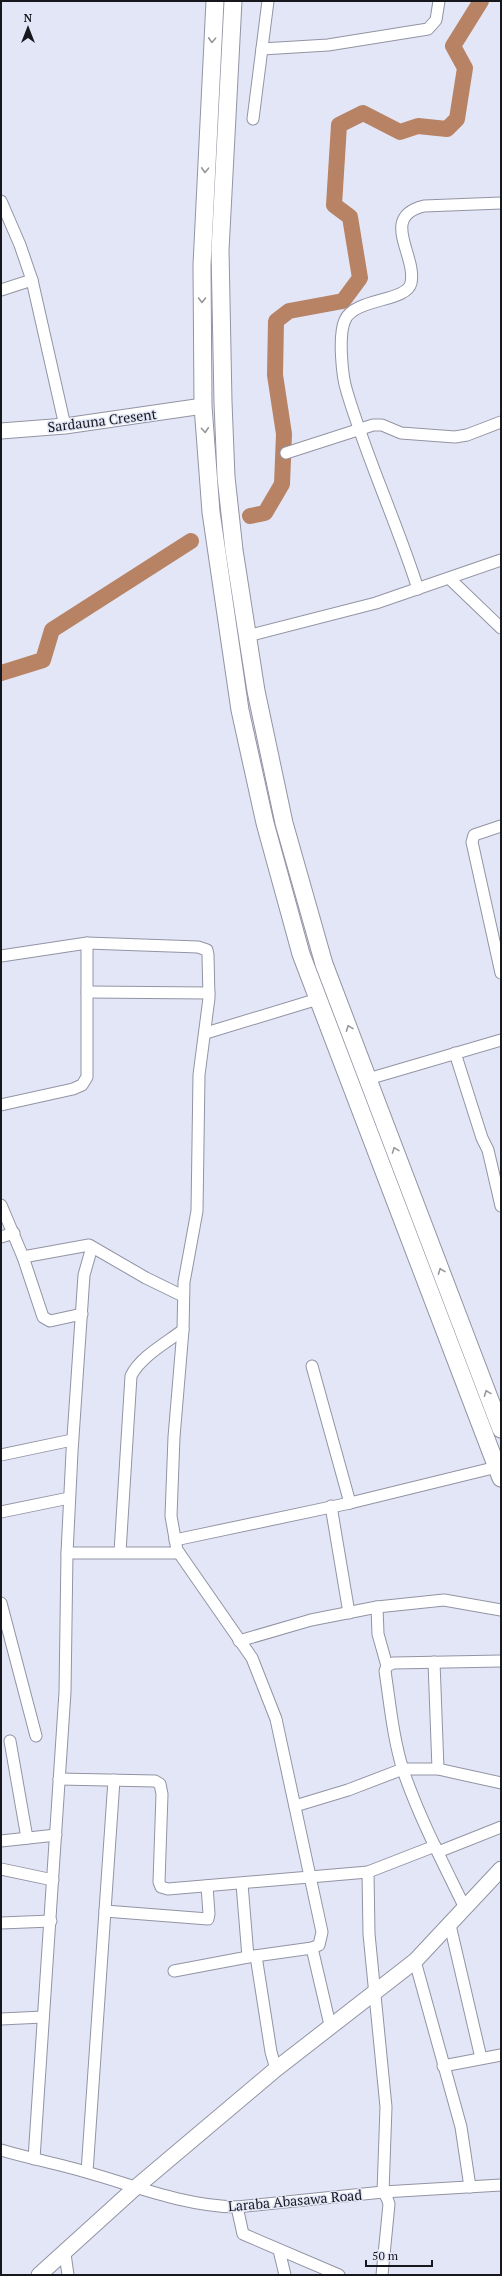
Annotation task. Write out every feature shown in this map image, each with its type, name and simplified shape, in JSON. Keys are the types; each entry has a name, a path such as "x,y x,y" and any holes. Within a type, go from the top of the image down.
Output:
{"main road":[{"path":"214,1 202,265 204,406 211,512 240,710 265,823 301,954 499,1472"},
{"path":"233,1 222,195 220,320 226,477 234,550 247,636 269,758 284,823 324,964 501,1429"}],"street":[{"path":"253,120 268,1"},
{"path":"262,49 328,45 428,29 436,20 439,1"},
{"path":"1,202 20,245 32,280 65,426"},
{"path":"418,589 347,392 344,378 342,334 344,321 349,314 361,306 402,293 410,286 412,278 402,230 402,221 405,215 412,209 424,206 501,203"},
{"path":"1,290 32,280"},
{"name":"Sardauna Cresent","path":"1,431 65,426 204,406"},
{"path":"286,453 360,427 382,424 402,433 455,437 467,435 501,422"},
{"path":"247,636 376,603 450,579 501,560"},
{"path":"450,579 501,628"},
{"path":"501,826 474,835 472,842 501,973"},
{"path":"1,1105 73,1090 82,1085 87,1077 86,943"},
{"path":"1,956 86,943 204,948 207,950 208,955 209,993 206,1033 199,1075 197,1211 183,1296 183,1330 173,1443 171,1516 179,1553 252,1658 276,1719 322,1932 319,1945 312,1948 252,1956 174,1972"},
{"path":"87,992 209,993"},
{"path":"206,1033 318,999"},
{"path":"368,1079 501,1040"},
{"path":"455,1053 482,1138 488,1150 501,1204"},
{"path":"1,1205 24,1257 43,1317 46,1320 82,1314"},
{"path":"1,1237 14,1233"},
{"path":"24,1257 89,1245 146,1278 183,1296"},
{"path":"34,2159 65,1692 67,1553 72,1440 84,1276 92,1247"},
{"path":"120,1552 131,1376 134,1369 155,1350 183,1330"},
{"path":"312,1366 350,1502"},
{"path":"1,1456 72,1440"},
{"path":"175,1540 350,1502 499,1472"},
{"path":"1,1512 69,1498"},
{"path":"331,1506 349,1613"},
{"path":"67,1553 179,1553"},
{"path":"239,1641 311,1620 376,1607 444,1600 501,1610"},
{"path":"1,1603 4,1627 36,1736"},
{"path":"376,1607 378,1634 387,1666 385,1671 394,1731 403,1769 437,1849 465,1908"},
{"path":"387,1666 393,1664 434,1662 501,1661"},
{"path":"434,1662 438,1769"},
{"path":"10,1741 26,1838"},
{"path":"295,1806 348,1790 403,1769 438,1769 501,1783"},
{"path":"60,1779 155,1781 160,1784 162,1794 159,1882 161,1887 168,1889 242,1884 368,1872 501,1827"},
{"path":"87,2172 114,1780"},
{"path":"1,1841 56,1835"},
{"path":"1,1874 1,1869 53,1880"},
{"path":"39,2275 65,2254 135,2188 276,2069 330,2025 415,1961 501,1869"},
{"path":"368,1872 369,1934 386,2107 383,2192 389,2204 382,2275"},
{"path":"242,1884 252,1956 271,2052 276,2069"},
{"path":"105,1911 208,1919 207,1886"},
{"path":"1,1923 51,1921"},
{"path":"450,1925 481,2058"},
{"path":"312,1948 330,2025"},
{"path":"415,1961 461,2127 470,2187"},
{"path":"1,2019 43,2017"},
{"path":"443,2066 501,2055"},
{"name":"Laraba Abasawa Road","path":"1,2150 87,2172 135,2188 199,2204 237,2206 383,2192 501,2185"},
{"path":"237,2206 243,2234 339,2275"},
{"path":"279,2250 285,2275"},
{"path":"65,2254 68,2275"}],"waterway":[{"path":"250,516 265,513 282,484 284,434 275,375 276,321 289,311 343,301 360,278 350,217 334,205 339,125 363,113 400,132 418,126 447,129 457,119 465,68 453,46 481,1"},
{"path":"1,673 43,660 52,630 191,541"}]}
